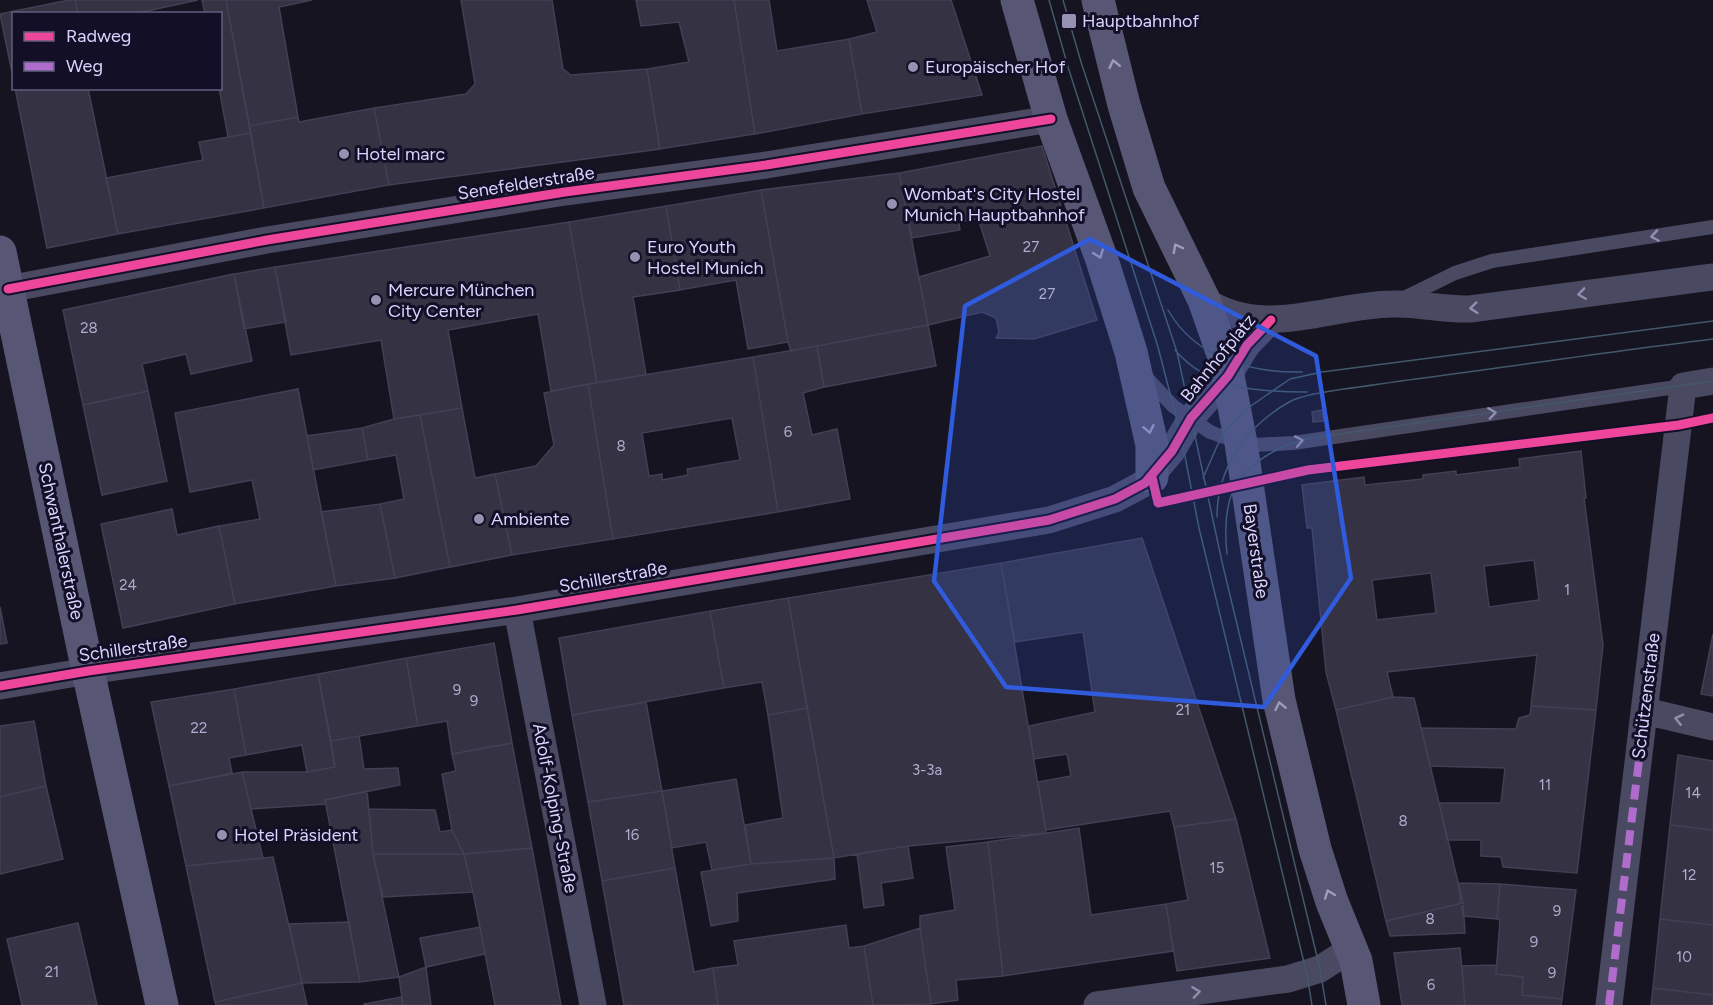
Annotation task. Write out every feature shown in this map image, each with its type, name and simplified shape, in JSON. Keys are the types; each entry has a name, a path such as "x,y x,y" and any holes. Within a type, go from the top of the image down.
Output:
{"street":[{"path":"1017,0 1051,119 1102,260 1131,352 1152,445 1152,477"},
{"name":"Bayerstraße","path":"1098,0 1122,96 1149,188 1204,300 1215,327 1228,376 1241,443 1268,639 1279,700 1315,849 1332,902 1351,949 1360,978 1364,1005"},
{"name":"Senefelderstraße","path":"8,289 279,238 565,192 766,165 1051,119"},
{"name":"Schwanthalerstraße","path":"0,252 88,670 162,1005"},
{"name":"Bahnhofplatz","path":"1204,300 1234,315 1271,320 1392,303 1450,310 1470,309 1713,277"},
{"name":"Bahnhofplatz","path":"1191,417 1228,376 1246,345 1271,320"},
{"name":"Bahnhofplatz","path":"1683,386 1713,381"},
{"name":"Schützenstraße","path":"1609,1005 1683,386"},
{"name":"Schillerstraße","path":"0,686 88,670 517,610 1049,520 1126,494 1152,477 1172,451 1191,417"},
{"name":"Adolf-Kolping-Straße","path":"517,610 593,1005"},
{"path":"1645,711 1713,727"},
{"path":"1097,1005 1288,980 1320,969 1351,949"}],"lane":[{"path":"1392,303 1455,273 1492,261 1713,227"},
{"path":"1131,352 1144,375 1155,388 1173,405 1191,417"},
{"name":"Bahnhofplatz","path":"1191,417 1210,432 1241,443 1254,445 1293,443 1683,386"}],"highlighted area":[{"path":"1090,239 1316,356 1351,578 1264,707 1006,687 934,581 965,306"}],"building":[{"path":"69,0 75,0 78,12 12,12 12,72 0,14"},
{"path":"75,0 198,0 142,12 78,12"},
{"path":"202,0 226,0 251,133 228,137 219,90 222,90 222,12 205,12"},
{"path":"226,0 312,0 279,7 298,117 249,126"},
{"path":"461,0 552,0 563,69 571,75 647,69 660,149 389,185 374,108 466,94 475,84"},
{"path":"636,0 734,0 755,134 660,149 647,69 689,62 679,22 641,26"},
{"path":"734,0 769,0 777,51 849,39 862,114 755,134"},
{"name":"Europäischer Hof","path":"867,0 951,0 982,95 862,114 849,39 877,32"},
{"path":"15,90 88,90 118,234 47,248"},
{"path":"374,108 389,185 264,208 249,126 298,117 299,122"},
{"path":"251,133 264,208 118,234 106,178 203,160 199,142"},
{"path":"1042,146 1097,320 1034,339 996,338 999,332 996,318 982,312 928,325 919,277 990,256 978,218 959,223 960,230 912,238 899,173"},
{"path":"899,173 928,325 791,351 761,190"},
{"path":"761,190 788,342 748,349 736,280 680,290 666,206"},
{"path":"666,206 680,290 633,297 646,375 597,383 569,222"},
{"path":"569,222 597,383 551,391 538,314 448,330 462,408 394,419 381,340 291,355 275,267"},
{"path":"275,267 286,322 244,329 234,274"},
{"path":"234,274 252,361 191,374 186,354 142,364 148,391 83,405 63,310"},
{"path":"928,325 936,366 824,387 817,346"},
{"path":"817,346 824,387 803,393 812,435 837,429 850,499 778,512 753,357"},
{"path":"753,357 778,512 613,539 588,384","holes":["732,418 740,460 687,469 688,475 662,480 662,474 649,476 642,433"]},
{"path":"588,384 613,539 512,555 495,474 536,466 554,445 544,393"},
{"path":"298,389 336,586 235,604 219,526 260,519 252,480 190,492 175,413"},
{"path":"148,391 167,481 102,495 83,405"},
{"path":"462,408 475,478 495,474 512,555 450,567 420,415"},
{"path":"1322,410 1324,421 1313,422 1312,412"},
{"path":"420,415 450,567 395,578 380,504 404,499 396,455 368,460 362,428"},
{"path":"362,428 368,460 313,470 307,436"},
{"path":"1581,451 1586,498 1584,498 1603,645 1596,710 1531,706 1537,655 1387,672 1393,697 1336,710 1326,672 1312,528 1307,528 1302,485 1364,477 1365,485 1423,479 1423,475 1456,471 1456,475 1520,467 1519,459","holes":["1534,560 1539,600 1489,607 1484,566","1431,573 1436,613 1377,620 1372,580"]},
{"path":"380,504 395,578 336,586 321,512"},
{"path":"172,509 177,535 219,526 235,604 123,628 101,524"},
{"path":"1142,538 1236,819 1174,827 1170,811 1046,830 1038,782 1071,776 1067,754 1034,759 1029,726 1095,712 1083,632 1015,642 1001,563"},
{"path":"1001,563 1046,833 908,846 834,858 788,598"},
{"path":"788,598 807,708 768,715 762,682 724,688 710,611"},
{"path":"0,607 7,643 0,644"},
{"path":"710,611 724,688 572,715 559,638"},
{"path":"1713,634 1713,696 1701,694"},
{"path":"494,643 512,743 452,754 447,721 418,726 406,658"},
{"path":"406,658 418,726 331,741 318,674"},
{"path":"318,674 335,767 307,772 302,745 246,755 234,689"},
{"path":"234,689 246,755 229,758 232,773 169,786 151,702"},
{"path":"1393,697 1414,698 1463,903 1386,921 1336,710"},
{"path":"646,702 662,791 588,802 572,715"},
{"path":"1531,706 1596,710 1577,873 1503,867 1501,857 1481,856 1481,840 1447,840 1439,803 1501,803 1505,768 1430,766 1421,728 1516,729 1519,718 1530,715"},
{"path":"807,708 834,858 751,864 745,825 783,818 768,715"},
{"path":"34,721 46,786 0,797 0,726"},
{"path":"359,736 364,769 398,768 400,785 325,800 326,804 251,809 242,772 307,772 335,767 331,741"},
{"path":"512,743 532,848 464,854 452,830 442,774 456,771 452,754"},
{"path":"1678,755 1713,761 1713,830 1670,825"},
{"path":"242,772 263,858 186,866 169,786"},
{"path":"736,779 751,864 712,870 706,842 672,848 662,791"},
{"path":"46,786 63,859 0,874 0,797"},
{"path":"367,791 373,854 399,977 360,982 325,800"},
{"path":"662,791 675,868 602,881 588,802"},
{"path":"369,809 435,810 440,832 452,830 464,854 373,854"},
{"path":"1236,819 1270,958 1177,971 1166,904 1188,900 1174,827"},
{"path":"1670,825 1713,830 1713,925 1660,919"},
{"path":"1079,828 1091,915 1166,904 1173,951 1003,976 988,842"},
{"path":"988,842 1003,976 956,980 958,1000 931,1004 920,916 955,910 946,847"},
{"path":"908,846 913,878 881,883 884,905 864,908 857,854"},
{"path":"532,848 561,1005 495,1005 464,854"},
{"path":"373,854 464,854 473,892 383,897"},
{"path":"273,857 302,983 215,1002 186,866"},
{"path":"834,858 835,879 737,893 738,921 711,926 701,872 751,864"},
{"path":"675,868 694,972 713,968 718,1005 624,1005 602,881"},
{"path":"1458,883 1500,884 1497,919 1463,916"},
{"path":"1500,884 1576,890 1562,999 1522,995 1523,977 1496,974"},
{"path":"1463,903 1465,933 1390,936 1386,921"},
{"path":"1660,919 1713,925 1713,995 1653,988"},
{"path":"349,922 360,982 302,983 289,924"},
{"path":"78,923 97,1005 22,1005 7,939"},
{"path":"846,925 849,948 864,946 873,1005 718,1005 713,968 738,965 734,941"},
{"path":"480,927 485,954 426,967 420,938"},
{"path":"920,928 931,1004 873,1005 864,946"},
{"path":"1460,948 1465,1005 1402,1005 1394,953"},
{"path":"1496,965 1496,974 1523,977 1522,995 1562,999 1561,1005 1465,1005 1462,966"},
{"path":"426,967 431,1005 403,1005 399,977"},
{"path":"302,983 307,1005 216,1005 215,1002"},
{"path":"1653,988 1713,995 1713,1005 1651,1005"},
{"path":"401,997 403,1005 364,1005 364,1004"}],"tram line":[{"path":"1049,0 1068,67 1158,347 1181,436 1199,528 1307,975 1312,1005"},
{"path":"1063,0 1081,62 1177,352 1222,562 1320,969 1326,1005"},
{"path":"1168,310 1193,340 1226,359 1263,369 1302,372"},
{"path":"1203,478 1227,429 1245,410 1290,379 1322,372 1713,321"},
{"path":"1217,517 1222,481 1238,449 1261,422 1291,401 1344,389 1713,339"},
{"path":"1175,350 1188,363 1219,381 1253,389 1307,392"},
{"path":"1227,554 1228,507 1238,482 1255,464 1288,445 1311,438 1713,381"}],"marked path":[{"path":"1609,1005 1645,711"}],"cycle path":[{"path":"8,289 267,240 565,192 766,165 1051,119"},
{"path":"0,686 88,671 517,610 1049,520 1115,499 1145,483 1172,451 1191,418 1228,376 1247,345 1271,320"},
{"path":"1152,477 1158,503 1308,470 1679,425 1713,418"}],"place":[{"name":"Hauptbahnhof","path":"1069,21"},
{"name":"Europäischer Hof","path":"913,67"},
{"name":"Hotel marc","path":"344,154"},
{"name":"Wombat's City Hostel Munich Hauptbahnhof","path":"892,204"},
{"name":"Euro Youth Hostel Munich","path":"635,257"},
{"name":"Mercure München City Center","path":"376,300"},
{"name":"Ambiente","path":"479,519"},
{"name":"Hotel Präsident","path":"222,835"}]}
